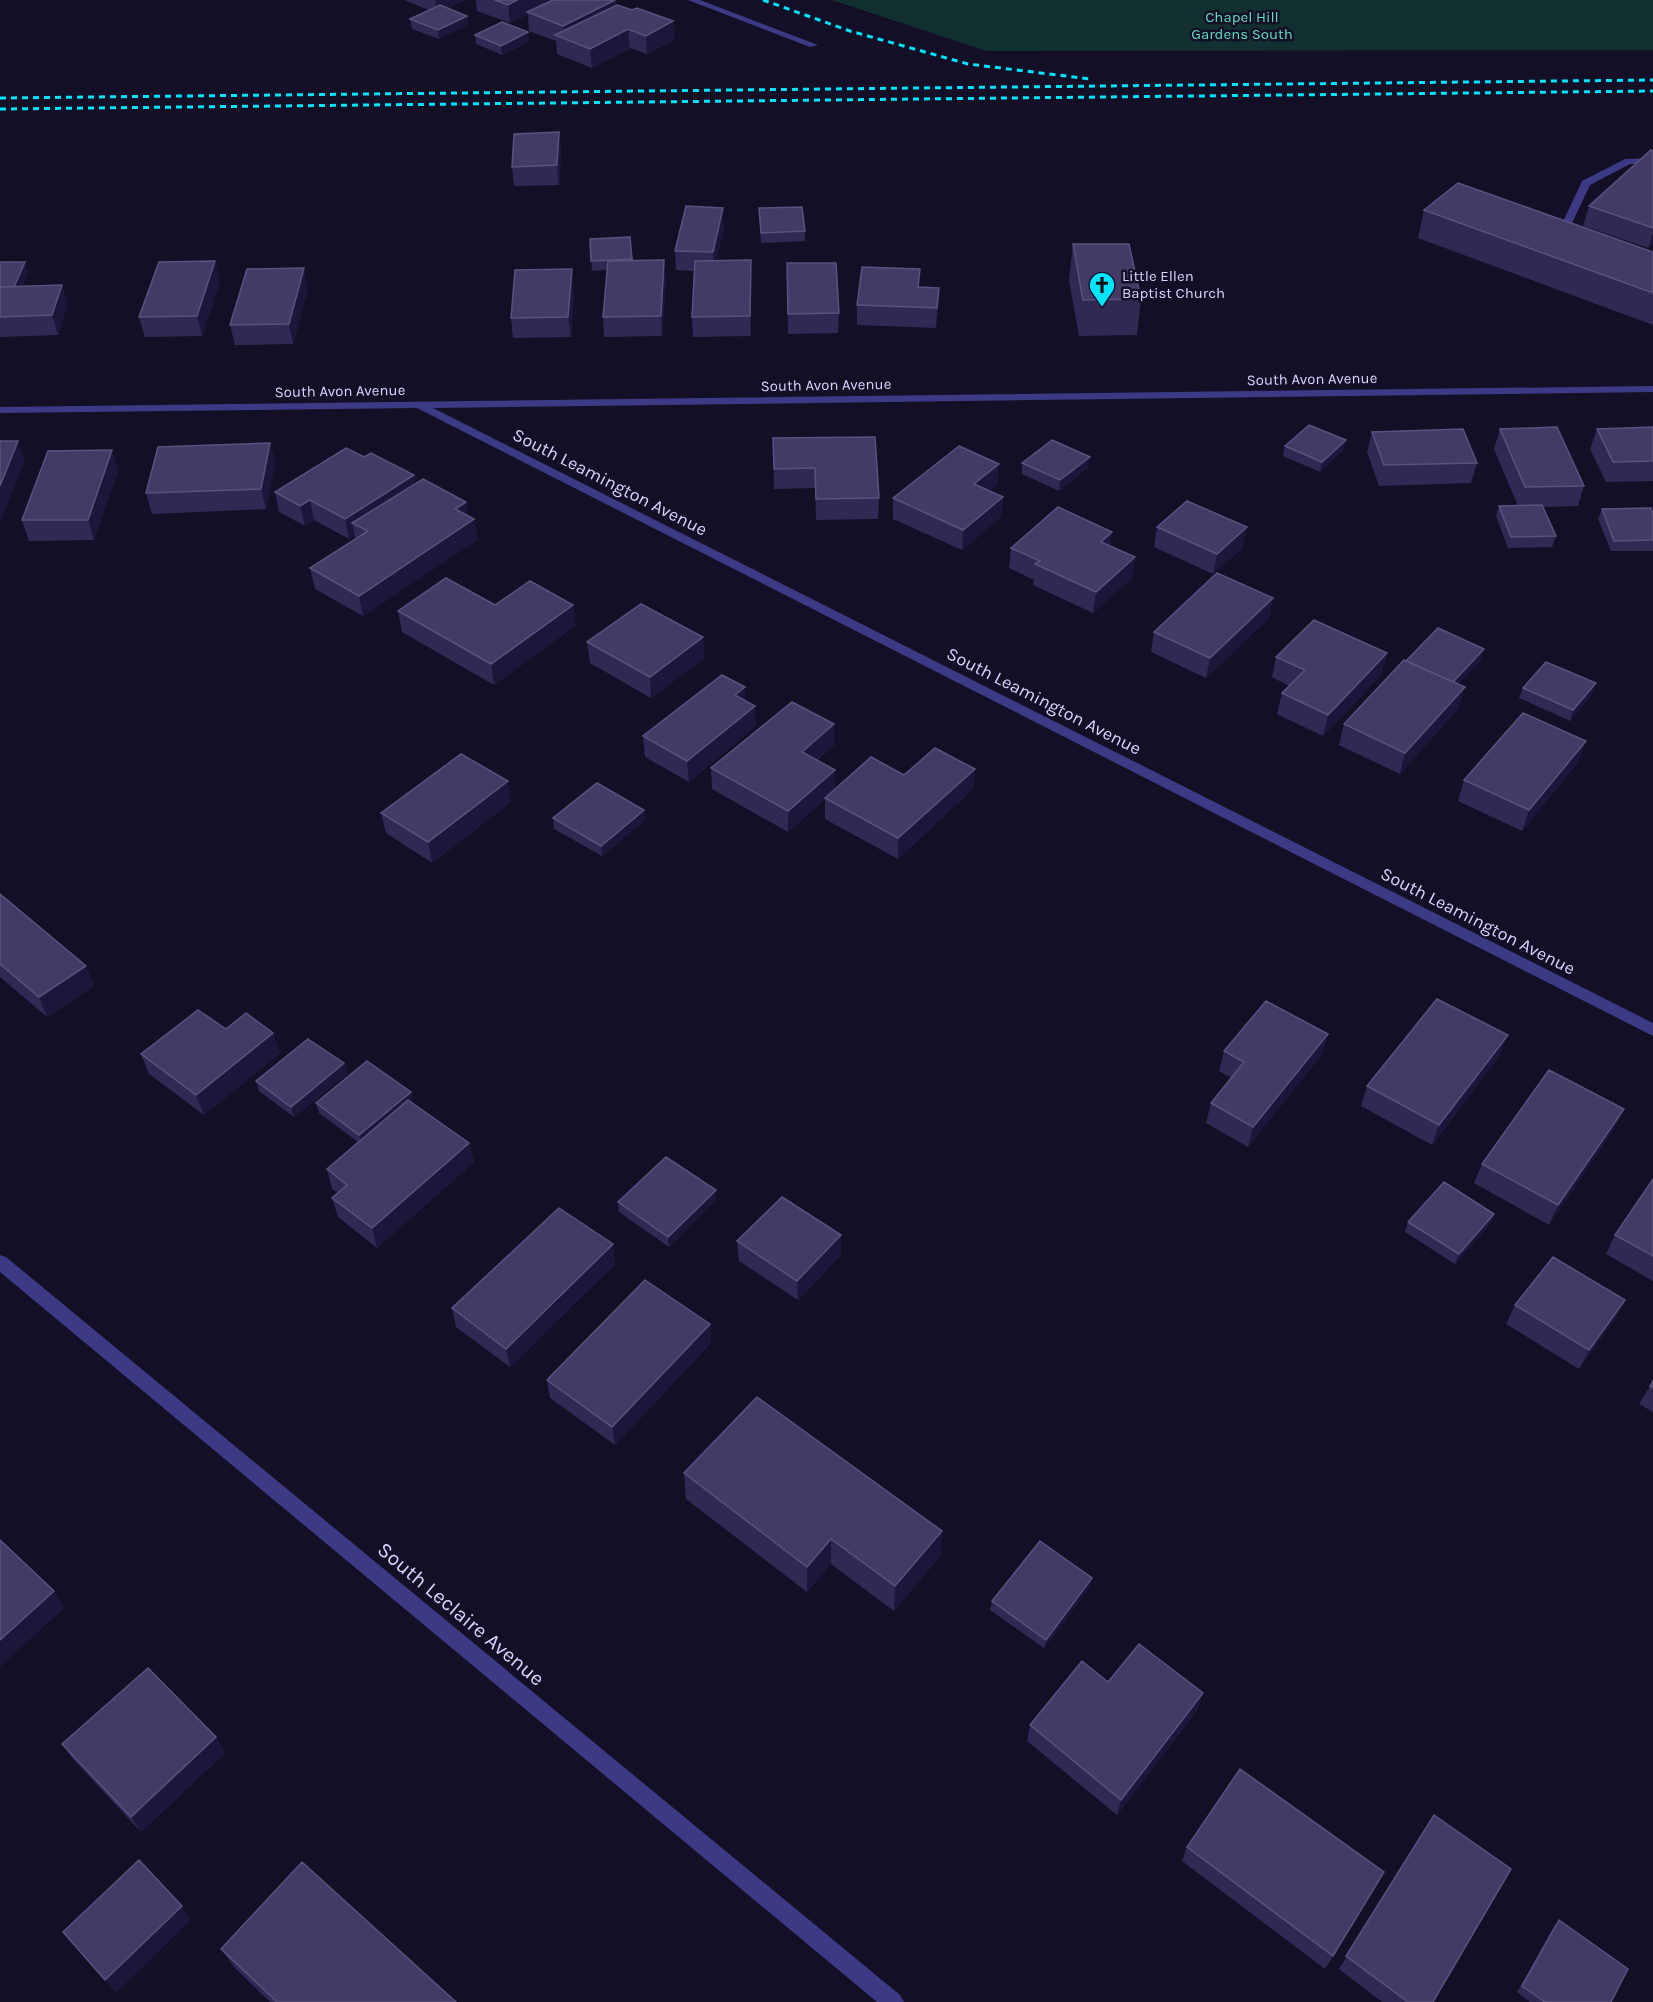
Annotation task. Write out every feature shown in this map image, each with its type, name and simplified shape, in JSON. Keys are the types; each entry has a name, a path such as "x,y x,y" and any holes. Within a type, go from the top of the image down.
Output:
{"street":[{"path":"692,0 813,45"},
{"path":"1590,240 1567,224 1586,183 1628,161 1653,161"},
{"name":"South Avon Avenue","path":"0,411 1653,389"},
{"name":"South Leamington Avenue","path":"419,405 1653,1030"},
{"name":"South Leclaire Avenue","path":"0,1262 893,2002"}],"green space":[{"name":"Chapel Hill Gardens South","path":"832,0 1653,0 1653,50 986,51"}],"building":[{"path":"495,0 517,0 508,5"},
{"path":"553,0 615,0 563,26 527,12"},
{"path":"440,5 467,16 438,30 410,19"},
{"path":"617,5 632,10 637,8 673,21 646,36 628,29 590,49 555,35"},
{"path":"502,22 528,32 501,46 475,35"},
{"path":"559,132 557,165 512,167 514,134"},
{"path":"1651,150 1653,151 1653,228 1589,206"},
{"path":"1458,183 1653,252 1653,293 1424,210"},
{"path":"686,206 723,208 713,252 675,251"},
{"path":"802,207 805,231 761,233 759,208"},
{"path":"630,237 632,259 591,261 590,239"},
{"path":"1073,244 1129,244 1141,299 1083,300"},
{"path":"664,260 661,316 603,317 608,261"},
{"path":"751,260 750,316 692,317 695,261"},
{"path":"215,261 197,316 139,317 159,262"},
{"path":"0,262 25,262 14,287 0,287"},
{"path":"787,263 836,263 839,313 788,314"},
{"path":"862,267 920,269 918,287 939,288 937,308 857,305"},
{"path":"304,268 289,324 230,325 247,269"},
{"path":"572,269 568,317 511,318 515,270"},
{"path":"62,285 52,315 0,317 0,287"},
{"path":"1309,425 1346,440 1322,462 1285,446"},
{"path":"1557,427 1584,486 1525,487 1500,429"},
{"path":"1653,427 1653,461 1613,462 1597,429"},
{"path":"1463,429 1477,463 1384,465 1372,432"},
{"path":"875,437 879,498 816,499 815,468 774,469 773,438"},
{"path":"1052,440 1090,457 1060,480 1022,463"},
{"path":"0,441 18,441 0,486"},
{"path":"270,443 261,489 146,493 158,447"},
{"path":"959,446 999,464 974,484 1003,497 963,530 893,498"},
{"path":"346,448 364,457 371,453 414,475 345,519 310,500 300,506 275,492"},
{"path":"112,450 88,520 22,520 48,451"},
{"path":"423,479 466,502 455,509 474,519 359,596 310,568 368,531 352,523"},
{"path":"1187,501 1247,527 1217,554 1157,527"},
{"path":"1542,505 1556,536 1511,537 1499,506"},
{"path":"1058,507 1112,532 1101,542 1135,557 1096,592 1035,564 1040,561 1011,548"},
{"path":"1651,508 1653,540 1614,541 1602,509"},
{"path":"1217,573 1273,598 1210,658 1154,632"},
{"path":"446,578 495,605 530,581 573,605 491,664 398,611"},
{"path":"641,604 703,637 650,677 587,642"},
{"path":"1314,620 1387,653 1328,715 1282,693 1305,670 1276,657"},
{"path":"1438,628 1484,649 1453,682 1406,661"},
{"path":"1404,660 1465,687 1405,753 1344,724"},
{"path":"1546,662 1596,683 1573,710 1523,688"},
{"path":"722,675 745,687 735,695 755,706 687,761 643,736"},
{"path":"792,702 834,724 802,752 835,770 788,811 711,768"},
{"path":"1523,713 1586,741 1529,810 1464,780"},
{"path":"935,748 975,769 898,838 825,798 871,757 904,775"},
{"path":"461,754 508,781 428,842 381,813"},
{"path":"597,783 644,810 601,846 553,818"},
{"path":"0,894 86,966 39,997 0,964"},
{"path":"1437,999 1508,1035 1439,1125 1367,1086"},
{"path":"1266,1001 1328,1034 1253,1127 1211,1103 1244,1062 1224,1051"},
{"path":"198,1010 226,1029 246,1013 273,1033 196,1095 141,1054"},
{"path":"308,1039 344,1063 291,1107 256,1081"},
{"path":"367,1061 411,1092 359,1135 316,1103"},
{"path":"1549,1070 1624,1109 1558,1205 1482,1164"},
{"path":"408,1100 469,1143 372,1228 332,1198 347,1185 327,1169"},
{"path":"666,1157 716,1190 668,1237 618,1202"},
{"path":"1653,1179 1653,1256 1615,1235"},
{"path":"1444,1182 1494,1214 1459,1254 1408,1222"},
{"path":"782,1197 841,1235 797,1281 737,1241"},
{"path":"559,1208 613,1244 506,1349 452,1308"},
{"path":"1553,1257 1625,1300 1589,1350 1515,1305"},
{"path":"645,1280 710,1324 612,1427 547,1380"},
{"path":"757,1397 942,1531 895,1586 831,1539 807,1567 684,1473"},
{"path":"0,1540 54,1591 0,1640"},
{"path":"1040,1541 1092,1578 1046,1640 992,1601"},
{"path":"1139,1644 1203,1693 1121,1800 1030,1725 1082,1661 1108,1682"},
{"path":"148,1668 216,1737 131,1817 62,1744"},
{"path":"1240,1769 1384,1872 1333,1956 1187,1847"},
{"path":"1434,1815 1511,1869 1433,2002 1408,2002 1346,1956"},
{"path":"139,1860 182,1906 105,1980 63,1932"},
{"path":"302,1862 456,2002 277,2002 221,1949"},
{"path":"1559,1920 1628,1969 1611,2002 1545,2002 1522,1986"}],"railway":[{"path":"763,0 850,31 968,64 1090,79"},
{"path":"0,98 1653,80"},
{"path":"0,109 1653,91"}],"place":[{"name":"Little Ellen Baptist Church","path":"1102,308"}]}
